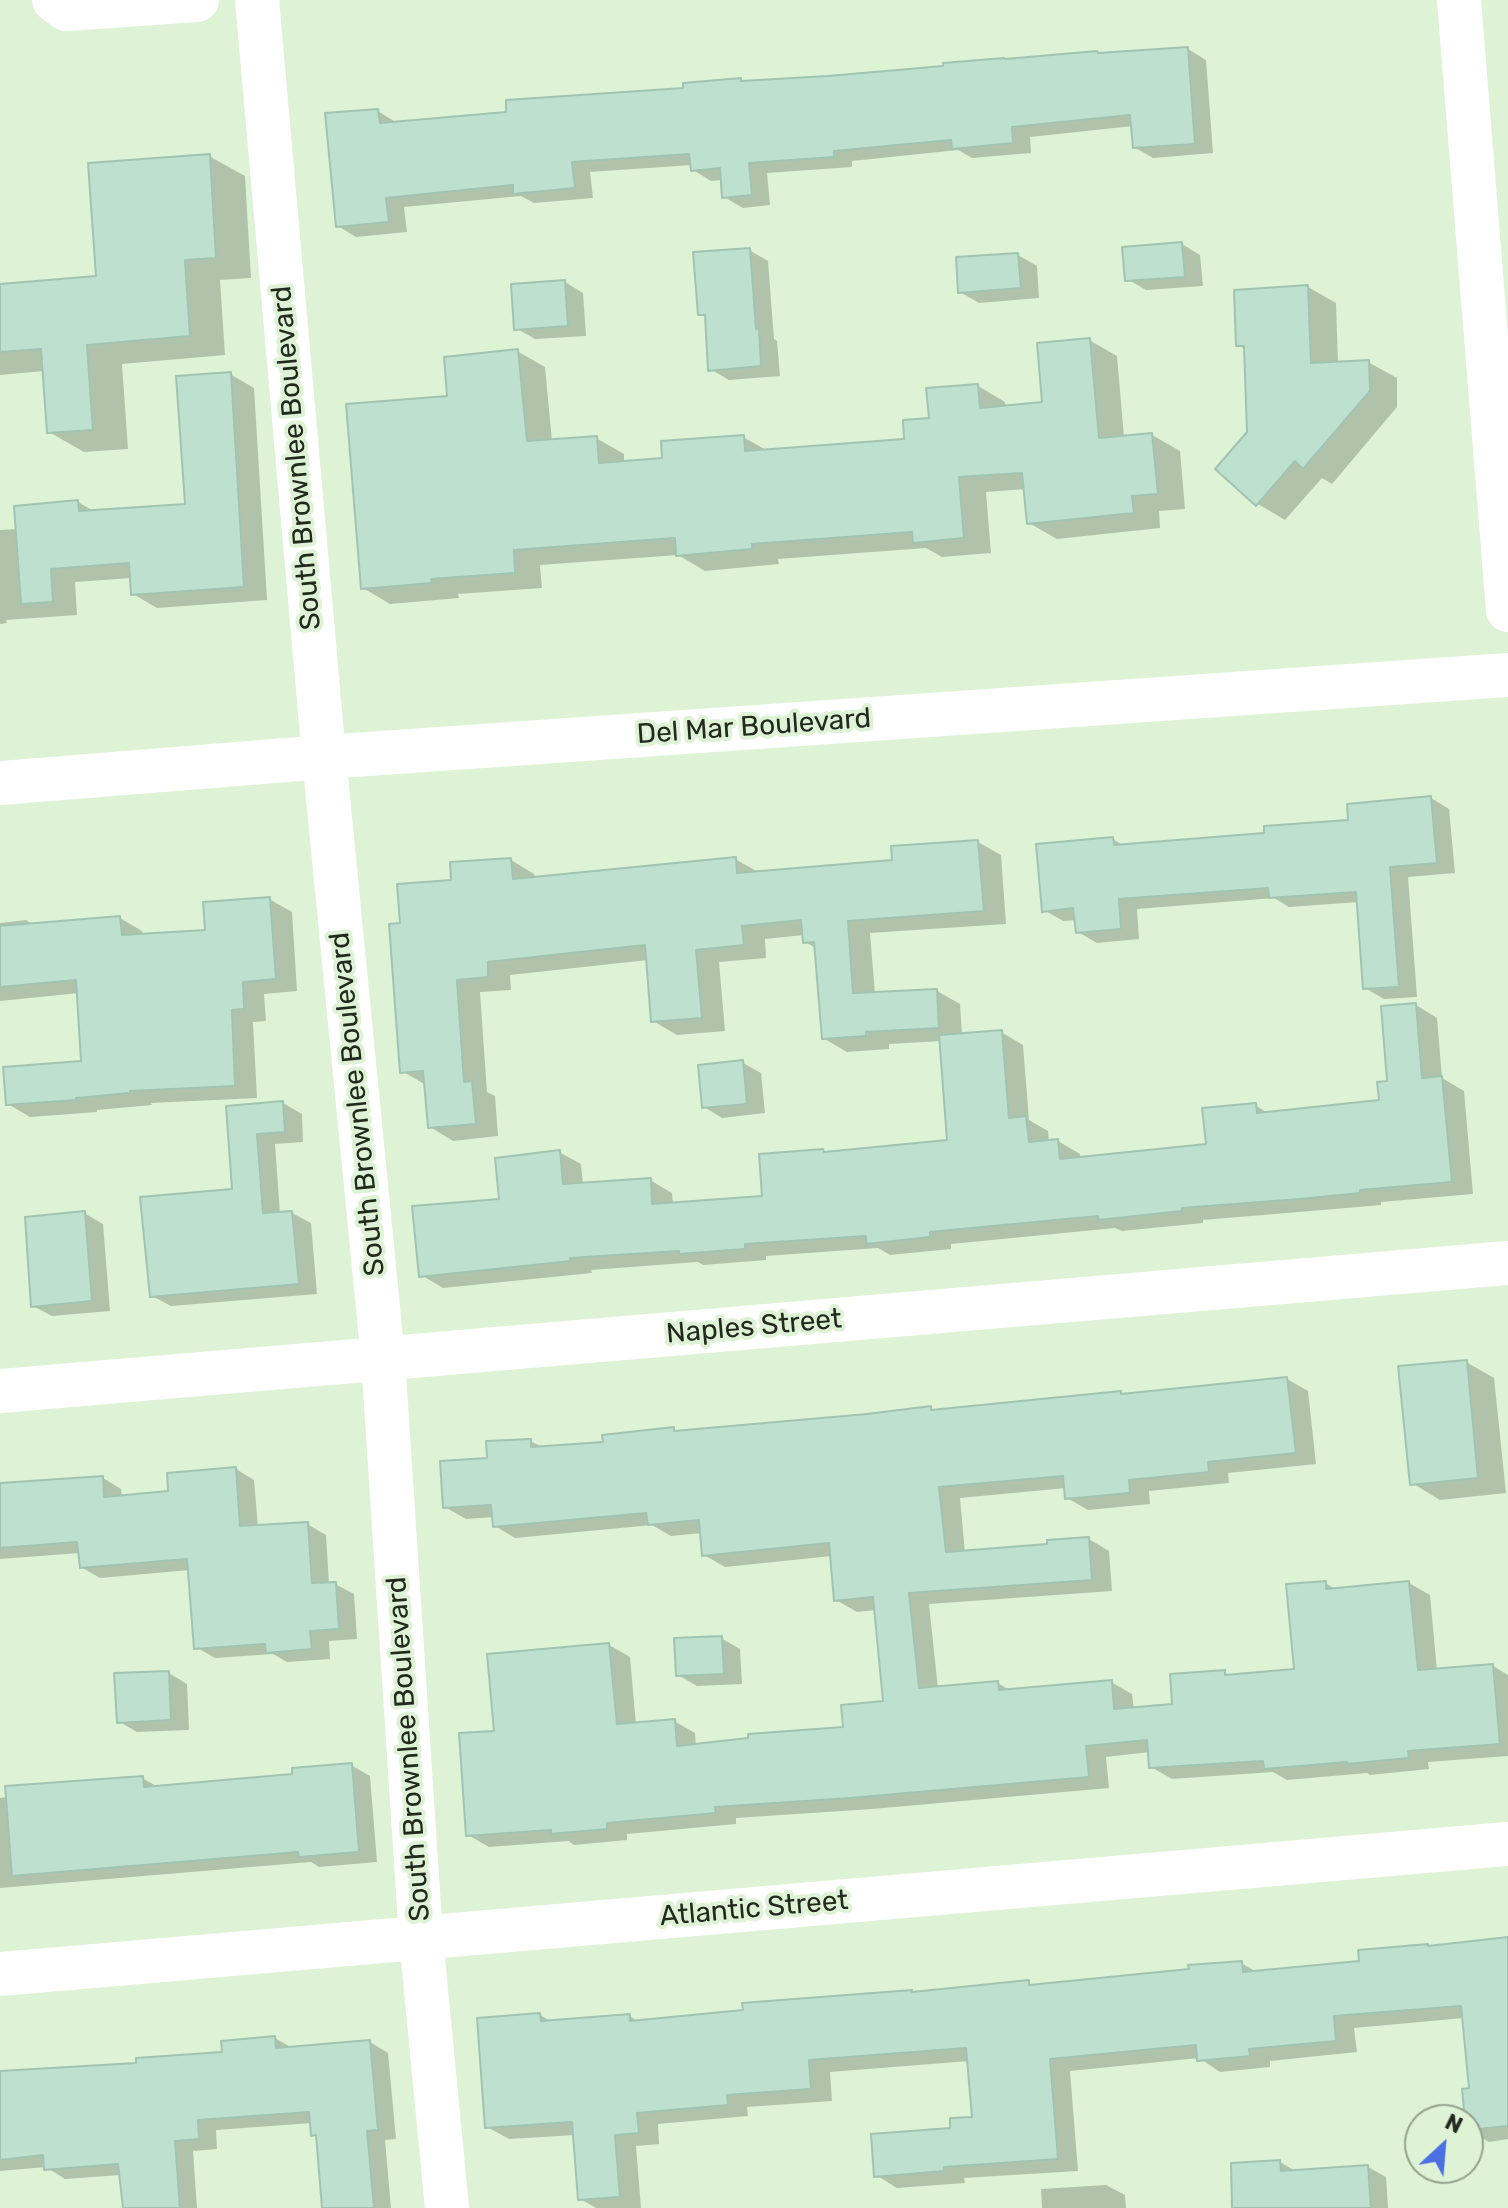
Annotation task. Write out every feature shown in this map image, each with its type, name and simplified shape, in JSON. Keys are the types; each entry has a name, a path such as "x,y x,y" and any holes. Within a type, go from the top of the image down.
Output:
{"street":[{"path":"54,0 66,9 197,0"},
{"name":"South Brownlee Boulevard","path":"257,0 324,757 383,1359 421,1938 447,2208"},
{"path":"1459,0 1508,610"},
{"name":"Del Mar Boulevard","path":"0,783 324,757 1508,675"},
{"name":"Naples Street","path":"0,1391 1508,1263"},
{"name":"Atlantic Street","path":"0,1974 1508,1844"}],"building":[{"path":"1188,47 1195,144 1133,148 1130,115 1012,127 1013,143 952,149 951,140 834,151 834,157 749,163 752,195 722,198 720,168 691,171 689,154 572,162 575,188 513,194 513,185 386,198 389,222 336,227 325,113 378,109 380,123 506,112 506,100 683,88 683,83 828,76 1004,58"},
{"path":"210,154 216,258 185,260 190,336 87,345 93,430 47,433 41,349 0,352 0,284 96,276 88,163"},
{"path":"1182,242 1185,277 1125,281 1122,247"},
{"path":"750,248 761,366 708,371 705,315 698,315 693,252"},
{"path":"1018,253 1021,288 958,293 956,257"},
{"path":"565,280 568,326 514,330 511,284"},
{"path":"1308,285 1311,363 1369,360 1370,391 1303,469 1295,461 1256,506 1215,469 1247,432 1244,346 1236,346 1234,290"},
{"path":"1090,338 1099,438 1152,433 1158,494 1132,496 1134,513 1027,524 1022,473 959,477 964,538 913,543 912,532 752,544 752,549 676,556 675,538 514,550 515,573 431,579 432,583 361,589 346,404 447,396 444,357 518,349 527,441 597,436 599,463 662,458 661,441 744,435 745,451 904,439 903,420 929,418 926,388 978,384 980,408 1042,402 1037,343"},
{"path":"231,372 244,587 131,595 129,563 51,569 53,602 21,604 14,506 78,500 79,511 185,504 176,376"},
{"path":"1431,796 1437,863 1390,867 1399,987 1363,989 1356,892 1269,898 1268,888 1119,899 1121,929 1076,933 1073,908 1042,912 1036,844 1113,837 1114,845 1264,833 1264,826 1348,820 1347,804"},
{"path":"978,840 984,911 848,921 853,993 937,989 939,1028 866,1032 866,1036 822,1039 814,942 803,943 801,920 742,926 744,945 696,950 702,1018 651,1022 645,945 488,962 488,977 457,980 464,1082 472,1081 476,1124 428,1128 423,1071 400,1073 389,924 400,923 397,884 451,880 450,862 511,858 513,879 736,857 737,873 892,860 891,846"},
{"path":"270,897 276,979 243,982 244,1009 232,1010 235,1086 130,1091 76,1100 6,1105 3,1067 81,1061 76,980 0,987 0,926 120,916 122,935 205,930 203,902"},
{"path":"1416,1003 1422,1078 1442,1076 1452,1182 1182,1208 1182,1211 1098,1220 1098,1216 930,1232 930,1237 866,1244 866,1236 745,1244 745,1249 570,1258 571,1261 419,1277 412,1206 499,1199 495,1158 560,1150 563,1184 651,1178 652,1204 762,1196 759,1154 823,1149 824,1152 947,1140 939,1035 1002,1030 1009,1118 1026,1116 1029,1142 1058,1139 1060,1159 1206,1144 1202,1108 1256,1103 1257,1113 1379,1100 1377,1082 1387,1081 1381,1006"},
{"path":"743,1060 747,1104 702,1108 698,1065"},
{"path":"283,1101 285,1132 257,1134 263,1213 292,1211 299,1284 150,1297 140,1197 232,1189 226,1106"},
{"path":"85,1211 92,1301 31,1307 25,1217"},
{"path":"1467,1360 1478,1478 1410,1485 1398,1366"},
{"path":"1287,1377 1296,1453 1208,1462 1209,1472 1129,1480 1130,1493 1065,1499 1063,1476 939,1487 946,1552 1047,1544 1047,1540 1089,1537 1092,1580 909,1593 919,1688 998,1681 999,1690 1112,1680 1114,1709 1172,1704 1170,1674 1225,1670 1225,1675 1294,1669 1286,1584 1326,1581 1326,1589 1409,1581 1418,1670 1493,1664 1500,1744 1408,1751 1409,1758 1347,1764 1264,1769 1263,1761 1149,1768 1147,1740 1086,1746 1089,1777 715,1807 716,1813 607,1823 607,1829 466,1836 459,1733 494,1731 487,1654 609,1643 617,1724 675,1719 677,1746 748,1738 748,1734 843,1727 841,1705 883,1701 873,1597 834,1601 829,1543 702,1556 699,1520 648,1525 646,1513 493,1527 491,1505 443,1508 440,1461 487,1458 486,1441 531,1439 531,1447 603,1442 602,1435 674,1427 674,1431"},
{"path":"236,1467 240,1526 308,1522 312,1583 336,1582 339,1629 310,1631 312,1649 266,1653 265,1644 194,1649 187,1559 80,1568 77,1542 0,1548 0,1483 103,1476 104,1497 168,1491 167,1473"},
{"path":"722,1636 724,1674 676,1676 674,1638"},
{"path":"169,1671 171,1720 117,1723 114,1673"},
{"path":"352,1763 359,1852 299,1857 298,1852 12,1876 5,1786 143,1776 144,1787 292,1774 292,1768"},
{"path":"1508,1937 1508,2126 1484,2128 1484,2104 1463,2104 1462,2089 1469,2088 1461,2006 1334,2016 1336,2041 1249,2049 1250,2056 1197,2061 1196,2045 1050,2059 1058,2159 944,2167 944,2171 874,2177 871,2134 950,2128 950,2118 972,2117 966,2048 809,2060 811,2089 727,2095 728,2105 637,2113 639,2133 615,2135 620,2197 578,2200 572,2122 485,2128 477,2018 540,2013 541,2021 630,2014 630,2021 743,2010 742,2003 912,1992 1029,1980 1029,1985 1189,1969 1188,1965 1242,1961 1243,1972 1359,1961 1358,1950"},
{"path":"275,2036 276,2048 370,2040 378,2130 367,2131 374,2208 322,2208 316,2135 311,2136 309,2112 198,2120 199,2139 175,2141 180,2208 123,2208 118,2164 44,2170 43,2155 0,2160 0,2071 136,2063 136,2058 222,2052 221,2041"},
{"path":"1280,2160 1281,2171 1368,2165 1371,2208 1232,2208 1231,2163"}]}
